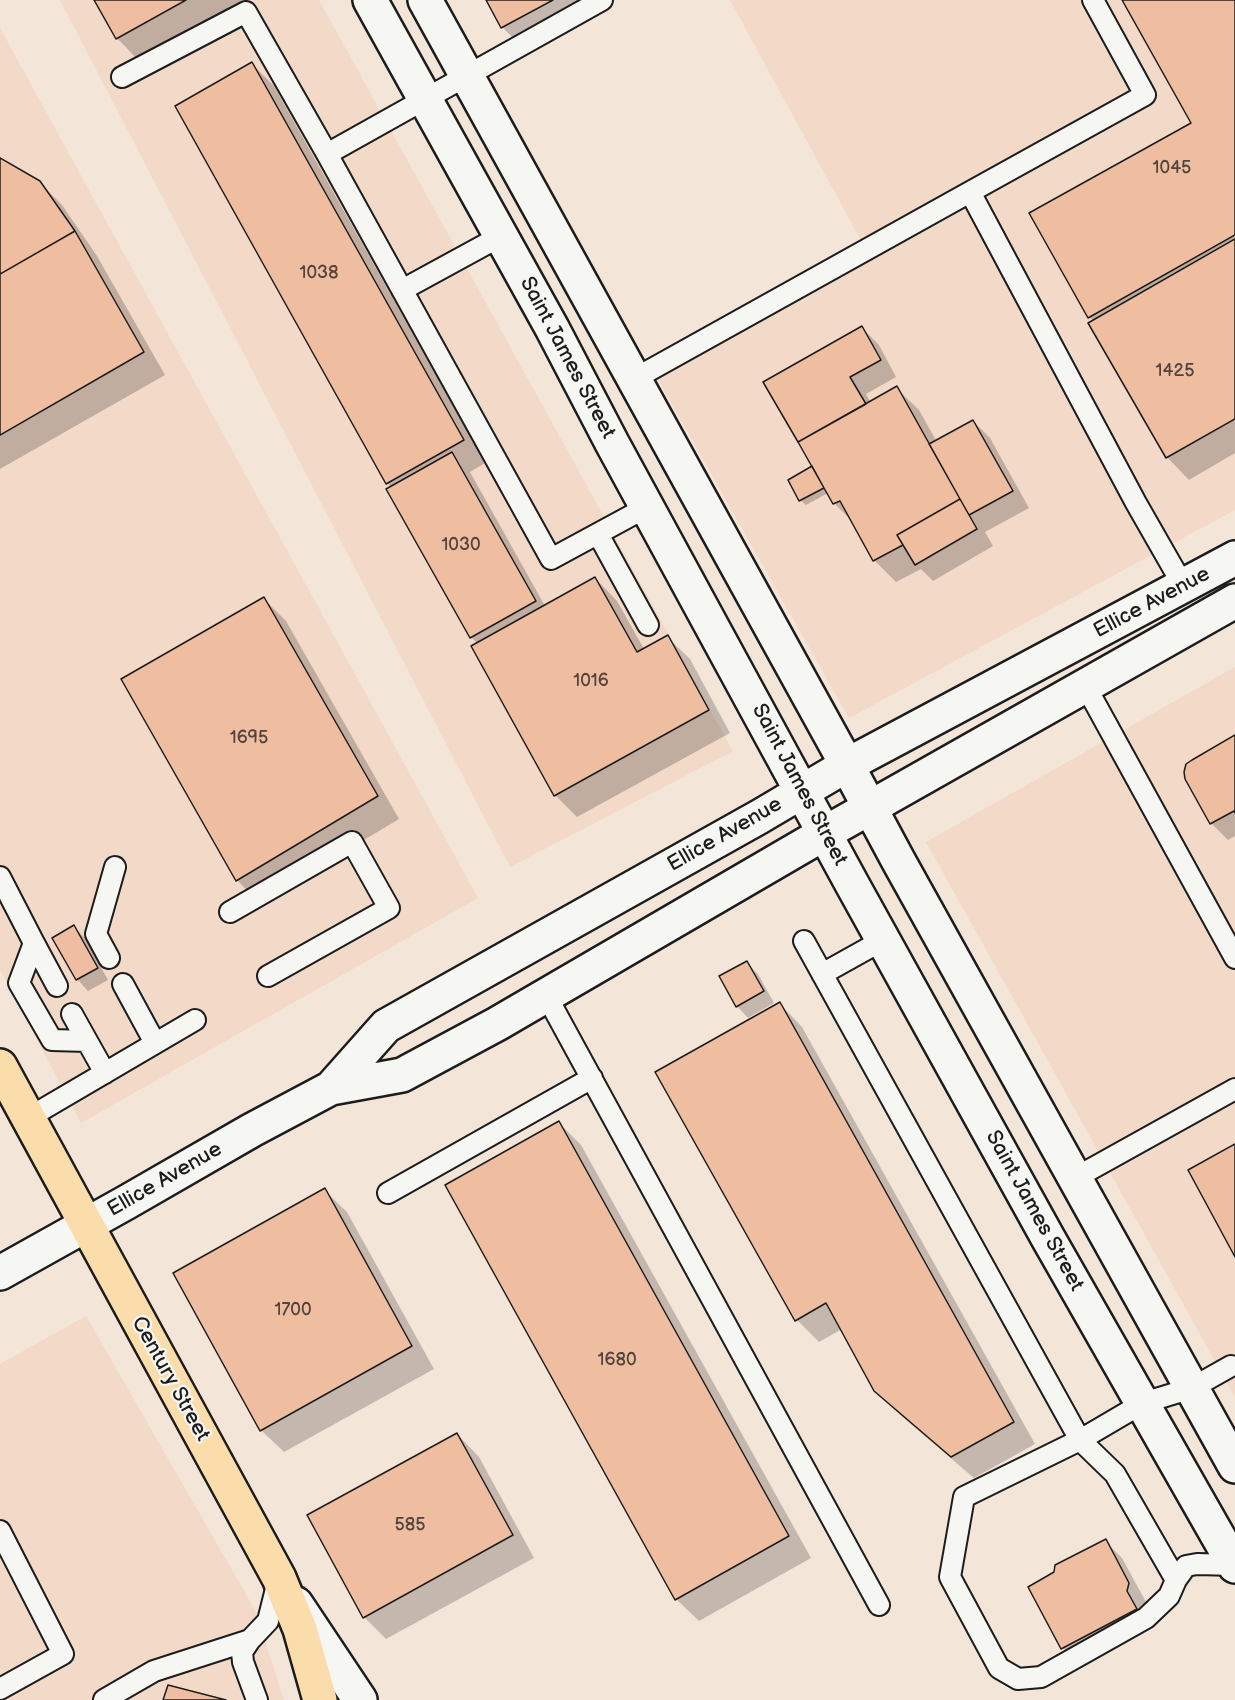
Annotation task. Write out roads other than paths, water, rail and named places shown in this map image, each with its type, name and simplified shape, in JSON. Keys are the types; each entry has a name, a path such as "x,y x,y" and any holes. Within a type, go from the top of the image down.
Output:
{"main road":[{"name":"Saint James Street","path":"370,0 552,328 883,940 1048,1238 1235,1566"},
{"path":"425,0 1235,1467"},
{"name":"Ellice Avenue","path":"331,1088 386,1026 738,829 847,765 1235,558"},
{"name":"Ellice Avenue","path":"0,1273 252,1130 331,1088 402,1075 497,1024 825,832 1235,601"},
{"name":"Century Street","path":"0,1066 279,1578 300,1629 320,1700"},
{"path":"279,1578 360,1700"}],"lane":[{"path":"327,154 602,0"},
{"path":"634,379 1145,95 1093,0"},
{"path":"122,77 246,12 551,560 647,507"},
{"path":"970,192 1184,587"},
{"path":"402,290 501,236"},
{"path":"598,534 648,625"},
{"path":"1085,685 1235,958"},
{"path":"230,912 352,842 389,908 268,975"},
{"path":"109,958 96,934 115,867"},
{"path":"0,877 57,986"},
{"path":"1210,913 1225,923 1235,925"},
{"path":"822,974 883,940"},
{"path":"804,941 1080,1440 1115,1474 1176,1580"},
{"path":"34,942 19,983 52,1040 87,1041"},
{"path":"123,984 155,1042"},
{"path":"546,995 879,1605"},
{"path":"72,1014 105,1073"},
{"path":"28,1118 195,1020"},
{"path":"388,1193 592,1078"},
{"path":"1075,1178 1235,1089"},
{"path":"1231,1366 1192,1388 1143,1403 1080,1440 964,1497 950,1577 999,1668 1018,1679 1041,1677 1146,1618 1169,1596 1186,1566 1197,1564 1235,1566"},
{"path":"0,1531 63,1654 0,1689"},
{"path":"257,1700 243,1662 242,1652 268,1620 279,1578"},
{"path":"105,1700 154,1671 250,1641"}]}
